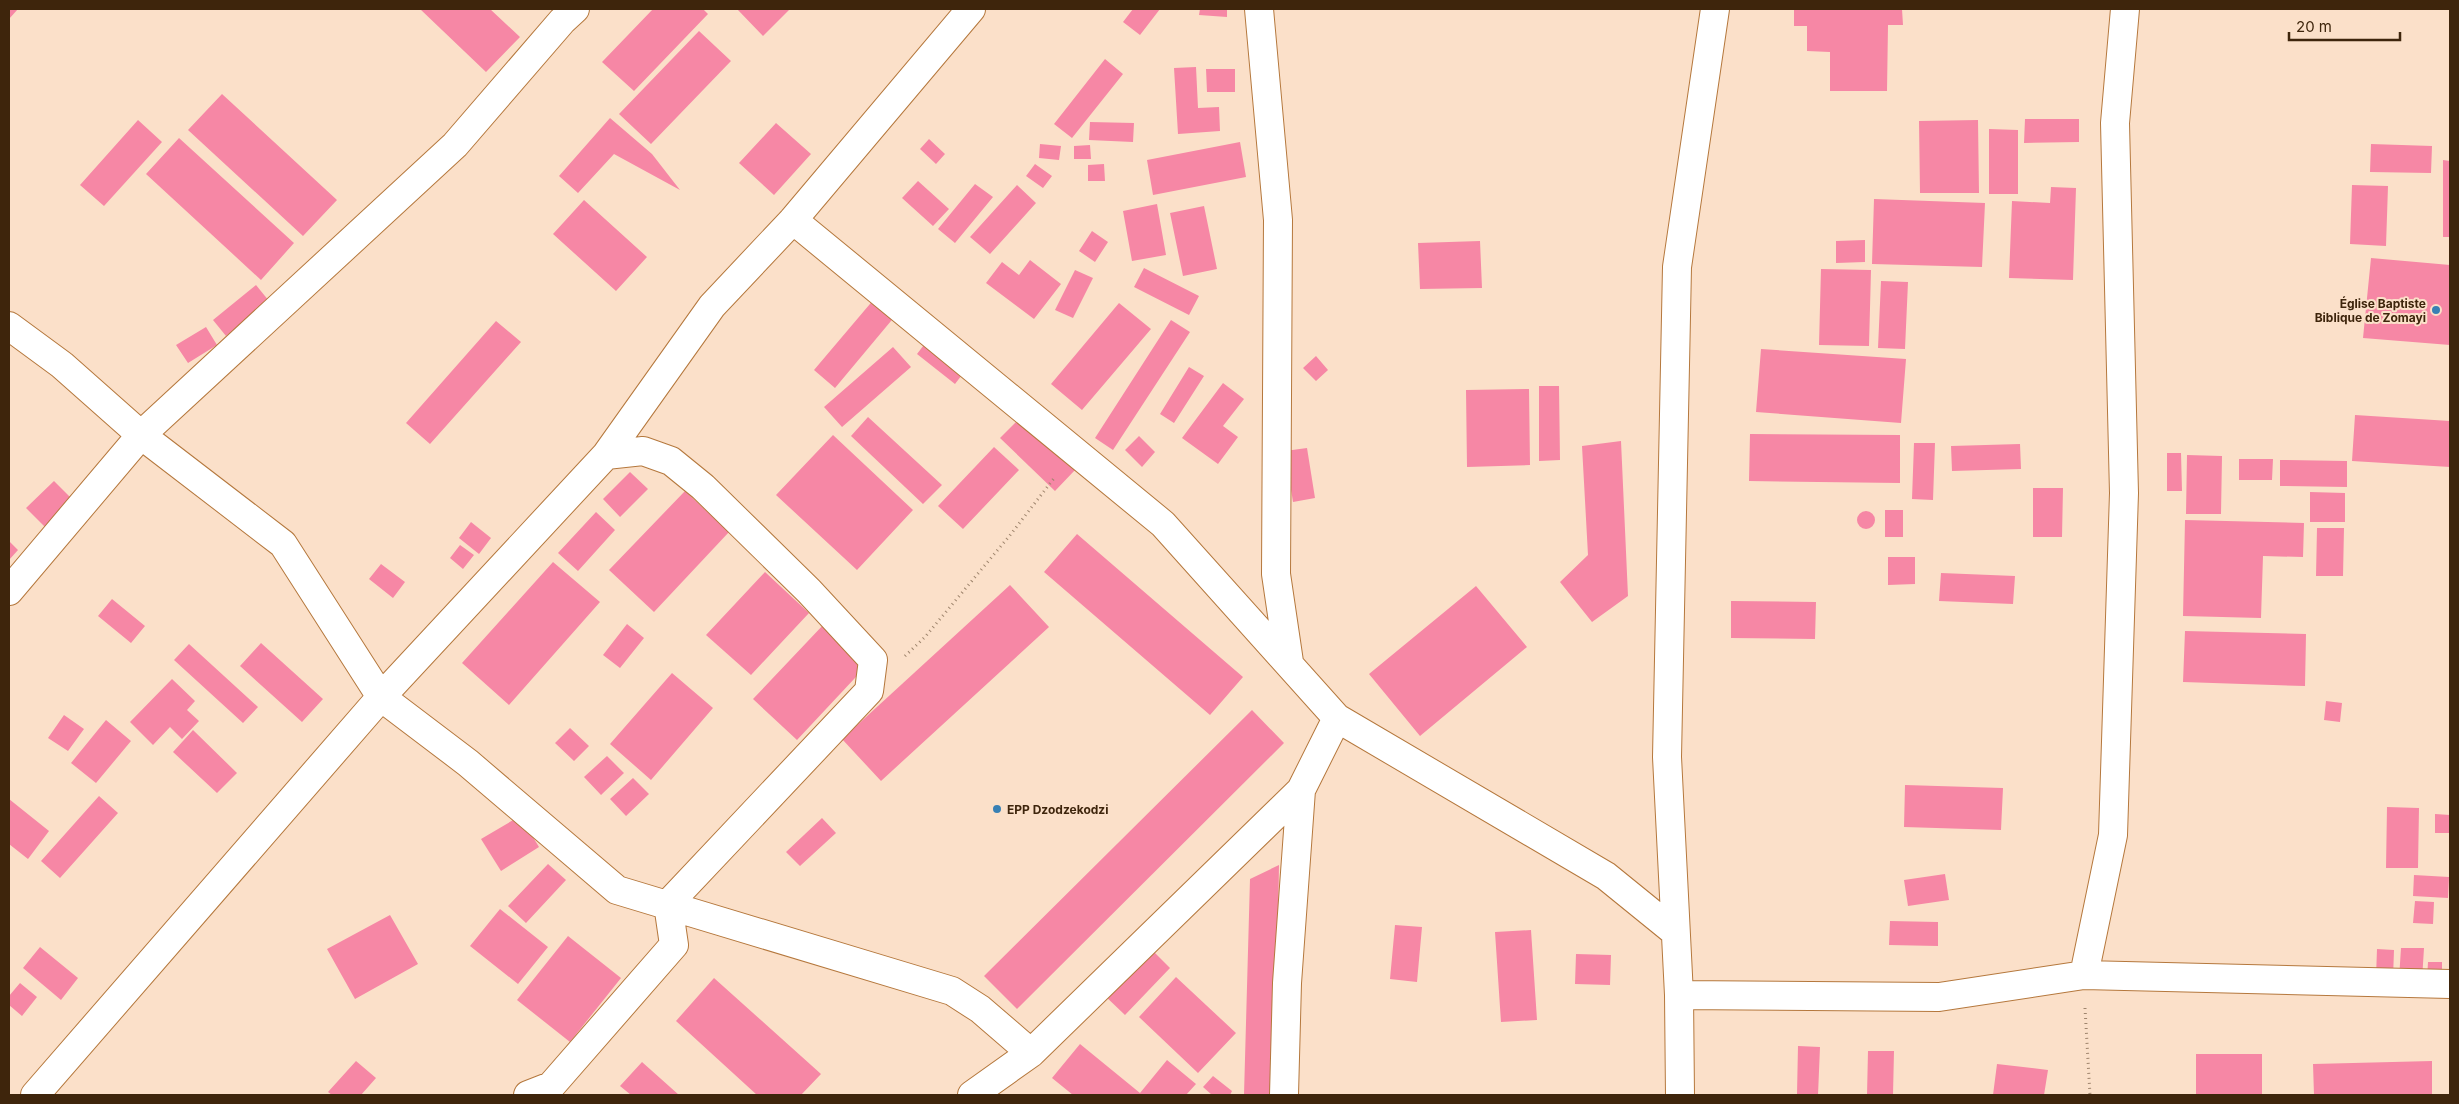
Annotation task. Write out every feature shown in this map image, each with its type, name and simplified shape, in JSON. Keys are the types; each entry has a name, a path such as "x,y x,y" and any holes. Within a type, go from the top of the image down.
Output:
{"street":[{"path":"9,591 141,435 455,145 562,21 575,9"},
{"path":"35,1095 381,698 606,455 712,306 793,220 971,9"},
{"path":"1259,9 1278,220 1276,574 1288,662"},
{"path":"1680,1095 1679,995 1667,757 1677,267 1715,9"},
{"path":"2084,975 2113,835 2124,493 2115,123 2125,9"},
{"path":"793,220 1163,524 1337,718 1606,876 1675,932"},
{"path":"9,326 62,365 141,435 283,544 381,698 468,763 618,890 952,991 980,1009 1031,1053"},
{"path":"606,455 643,451 671,461 703,487 809,591 872,660 869,691 668,904"},
{"path":"972,1095 1031,1053 1301,790 1337,718"},
{"path":"1284,1095 1287,984 1301,790"},
{"path":"528,1095 551,1086 674,946 668,904"},
{"path":"1679,995 1939,997 2084,975 2450,984"}],"path":[{"path":"869,691 925,636 1011,534 1075,450"},
{"path":"2084,975 2090,1095"}],"building":[{"path":"9,9 18,9 9,19"},
{"path":"420,9 490,9 520,37 486,72"},
{"path":"653,9 703,9 708,14 634,91 602,62"},
{"path":"737,9 790,9 763,36"},
{"path":"1133,9 1160,9 1140,35 1123,22"},
{"path":"1200,9 1227,9 1227,17 1199,15"},
{"path":"1794,9 1902,9 1903,25 1888,25 1887,91 1830,91 1830,52 1807,51 1807,26 1794,26"},
{"path":"699,31 731,61 651,144 619,114"},
{"path":"1105,59 1123,74 1072,138 1054,124"},
{"path":"1196,67 1198,108 1219,107 1220,131 1178,134 1174,68"},
{"path":"1206,69 1235,69 1235,92 1207,92"},
{"path":"222,94 337,200 303,236 188,130"},
{"path":"610,118 652,154 680,190 614,154 578,193 559,176"},
{"path":"2025,119 2079,119 2079,142 2024,143"},
{"path":"138,120 162,142 104,206 80,185"},
{"path":"1978,120 1979,193 1920,193 1919,121"},
{"path":"1090,122 1134,123 1133,142 1089,140"},
{"path":"776,123 811,154 774,195 739,163"},
{"path":"1989,129 2018,130 2018,194 1989,194"},
{"path":"179,138 294,243 261,280 146,174"},
{"path":"929,139 945,154 936,164 920,149"},
{"path":"1240,142 1246,177 1153,195 1147,160"},
{"path":"1040,144 1061,146 1059,160 1039,158"},
{"path":"2371,144 2432,146 2431,173 2370,172"},
{"path":"1090,145 1091,159 1074,159 1074,146"},
{"path":"2443,160 2450,161 2450,237 2443,237"},
{"path":"1035,164 1052,176 1043,188 1026,176"},
{"path":"1104,164 1105,181 1088,181 1088,165"},
{"path":"918,181 949,209 933,226 902,198"},
{"path":"975,184 993,197 955,243 938,229"},
{"path":"1017,185 1036,203 990,254 970,237"},
{"path":"2352,185 2388,186 2386,246 2350,244"},
{"path":"2051,187 2076,188 2073,280 2009,278 2012,201 2050,203"},
{"path":"1874,199 1985,203 1982,267 1872,264"},
{"path":"584,200 647,257 616,291 553,234"},
{"path":"1157,204 1166,255 1132,261 1123,211"},
{"path":"1204,206 1217,269 1183,276 1170,213"},
{"path":"1092,231 1108,242 1095,262 1079,251"},
{"path":"1865,240 1865,262 1836,263 1836,241"},
{"path":"1480,241 1482,288 1420,289 1418,243"},
{"path":"2371,258 2450,265 2450,345 2363,338"},
{"path":"1030,260 1061,284 1034,319 986,283 1002,262 1019,275"},
{"path":"1144,268 1199,296 1189,315 1134,287"},
{"path":"1821,269 1871,270 1869,346 1819,345"},
{"path":"1075,270 1093,278 1073,318 1055,310"},
{"path":"1881,281 1908,282 1905,349 1878,348"},
{"path":"256,285 269,301 226,336 213,320"},
{"path":"875,298 896,315 835,388 814,370"},
{"path":"1119,303 1151,329 1082,410 1051,384"},
{"path":"1171,320 1190,332 1113,450 1095,438"},
{"path":"496,321 521,342 430,444 406,423"},
{"path":"206,327 217,345 188,363 176,345"},
{"path":"930,337 968,367 955,384 917,354"},
{"path":"893,347 911,367 842,427 824,407"},
{"path":"1761,349 1906,359 1901,423 1756,412"},
{"path":"1316,356 1328,370 1316,381 1303,368"},
{"path":"1189,367 1204,376 1174,423 1160,414"},
{"path":"1223,383 1244,399 1223,426 1238,437 1218,464 1182,438"},
{"path":"1539,386 1559,386 1560,460 1539,461"},
{"path":"1529,389 1530,465 1467,467 1466,390"},
{"path":"2355,415 2450,421 2450,467 2352,461"},
{"path":"868,417 942,485 923,504 851,436"},
{"path":"1020,418 1075,470 1055,491 1000,438"},
{"path":"1750,434 1900,435 1900,483 1749,481"},
{"path":"833,435 913,510 857,570 776,495"},
{"path":"1139,436 1155,452 1142,467 1125,450"},
{"path":"1621,441 1628,596 1592,622 1560,582 1588,555 1582,446"},
{"path":"1914,443 1935,443 1933,500 1912,499"},
{"path":"2020,444 2021,469 1952,471 1951,446"},
{"path":"994,447 1019,470 963,529 938,506"},
{"path":"1307,448 1315,498 1293,502 1285,451"},
{"path":"2167,453 2181,453 2182,491 2167,491"},
{"path":"2187,455 2222,456 2221,514 2186,514"},
{"path":"2239,459 2273,459 2272,480 2239,480"},
{"path":"2280,460 2347,461 2347,487 2280,486"},
{"path":"630,472 648,489 620,517 603,499"},
{"path":"54,481 75,502 48,530 26,508"},
{"path":"2033,488 2063,488 2062,537 2033,537"},
{"path":"685,491 729,532 654,612 609,570"},
{"path":"2310,492 2345,493 2345,522 2310,522"},
{"path":"1885,510 1903,510 1903,537 1885,537"},
{"path":"1866,511 1872,514 1875,520 1872,526 1866,529 1860,526 1857,520 1860,514"},
{"path":"596,512 615,530 578,571 558,553"},
{"path":"2185,520 2304,523 2303,557 2263,556 2261,618 2183,616"},
{"path":"471,522 491,538 479,554 459,538"},
{"path":"2317,528 2344,528 2343,576 2316,576"},
{"path":"1077,534 1243,677 1210,715 1044,572"},
{"path":"9,541 18,550 9,560"},
{"path":"460,545 474,555 463,569 450,558"},
{"path":"1888,557 1915,557 1915,584 1888,585"},
{"path":"553,562 600,602 509,705 462,663"},
{"path":"381,564 405,582 393,598 369,579"},
{"path":"765,572 809,613 751,675 706,635"},
{"path":"1941,573 2015,576 2013,604 1939,601"},
{"path":"1010,585 1049,627 881,781 842,739"},
{"path":"1476,586 1527,647 1420,736 1369,674"},
{"path":"112,599 145,626 131,643 98,616"},
{"path":"1731,601 1816,602 1815,639 1731,638"},
{"path":"825,623 869,663 797,740 753,699"},
{"path":"627,624 644,638 620,668 603,655"},
{"path":"2185,631 2306,634 2305,686 2183,682"},
{"path":"261,643 323,699 302,722 240,666"},
{"path":"189,644 258,707 243,723 174,660"},
{"path":"672,673 713,708 651,780 610,744"},
{"path":"172,679 195,701 187,710 199,721 182,739 170,727 153,745 130,722"},
{"path":"2326,701 2342,703 2340,722 2324,720"},
{"path":"1252,710 1284,743 1017,1009 984,976"},
{"path":"64,715 84,729 68,751 48,738"},
{"path":"106,720 131,741 96,783 71,763"},
{"path":"570,728 589,746 574,761 555,743"},
{"path":"193,730 237,773 217,793 173,752"},
{"path":"607,756 624,773 601,795 584,777"},
{"path":"633,778 649,794 626,816 610,799"},
{"path":"1905,785 2003,788 2001,830 1904,827"},
{"path":"99,796 118,813 60,878 41,861"},
{"path":"9,799 49,831 28,859 9,844"},
{"path":"2387,807 2419,808 2418,868 2386,868"},
{"path":"2435,814 2450,815 2450,833 2435,833"},
{"path":"520,816 539,847 501,871 481,839"},
{"path":"822,818 836,833 800,866 786,852"},
{"path":"548,864 566,880 526,923 508,906"},
{"path":"1279,865 1275,1095 1244,1095 1250,879"},
{"path":"1945,874 1949,900 1908,906 1904,880"},
{"path":"2414,875 2449,877 2448,898 2413,896"},
{"path":"2415,901 2434,902 2433,924 2413,923"},
{"path":"500,909 548,947 518,984 470,946"},
{"path":"390,915 418,964 355,999 327,949"},
{"path":"1890,921 1938,922 1938,946 1889,945"},
{"path":"1395,925 1422,927 1417,982 1390,979"},
{"path":"1531,930 1537,1020 1501,1022 1495,932"},
{"path":"568,936 621,978 570,1042 517,1000"},
{"path":"1148,946 1170,968 1125,1015 1103,994"},
{"path":"40,947 78,978 61,1000 23,968"},
{"path":"2401,948 2424,948 2422,980 2399,979"},
{"path":"2377,949 2394,950 2393,978 2376,977"},
{"path":"1576,954 1611,955 1610,985 1575,984"},
{"path":"2428,962 2442,962 2442,981 2427,980"},
{"path":"1176,977 1236,1033 1198,1073 1139,1017"},
{"path":"714,978 821,1074 801,1095 757,1095 676,1021"},
{"path":"20,983 37,997 22,1016 9,1005 9,996"},
{"path":"1080,1044 1140,1093 1167,1060 1196,1084 1186,1095 1073,1095 1052,1078"},
{"path":"1798,1046 1820,1047 1818,1095 1797,1094"},
{"path":"1868,1051 1894,1051 1893,1095 1867,1095"},
{"path":"2196,1054 2262,1054 2262,1095 2196,1095"},
{"path":"356,1061 376,1078 361,1095 332,1095 328,1092"},
{"path":"2432,1061 2432,1095 2314,1095 2313,1064"},
{"path":"642,1062 679,1095 631,1095 620,1086"},
{"path":"1997,1064 2048,1070 2044,1095 1993,1095"},
{"path":"1213,1076 1232,1091 1230,1095 1212,1095 1203,1087"}],"place":[{"name":"Église Baptiste Biblique de Zomayi","path":"2436,310"},
{"name":"EPP Dzodzekodzi","path":"997,809"}]}
